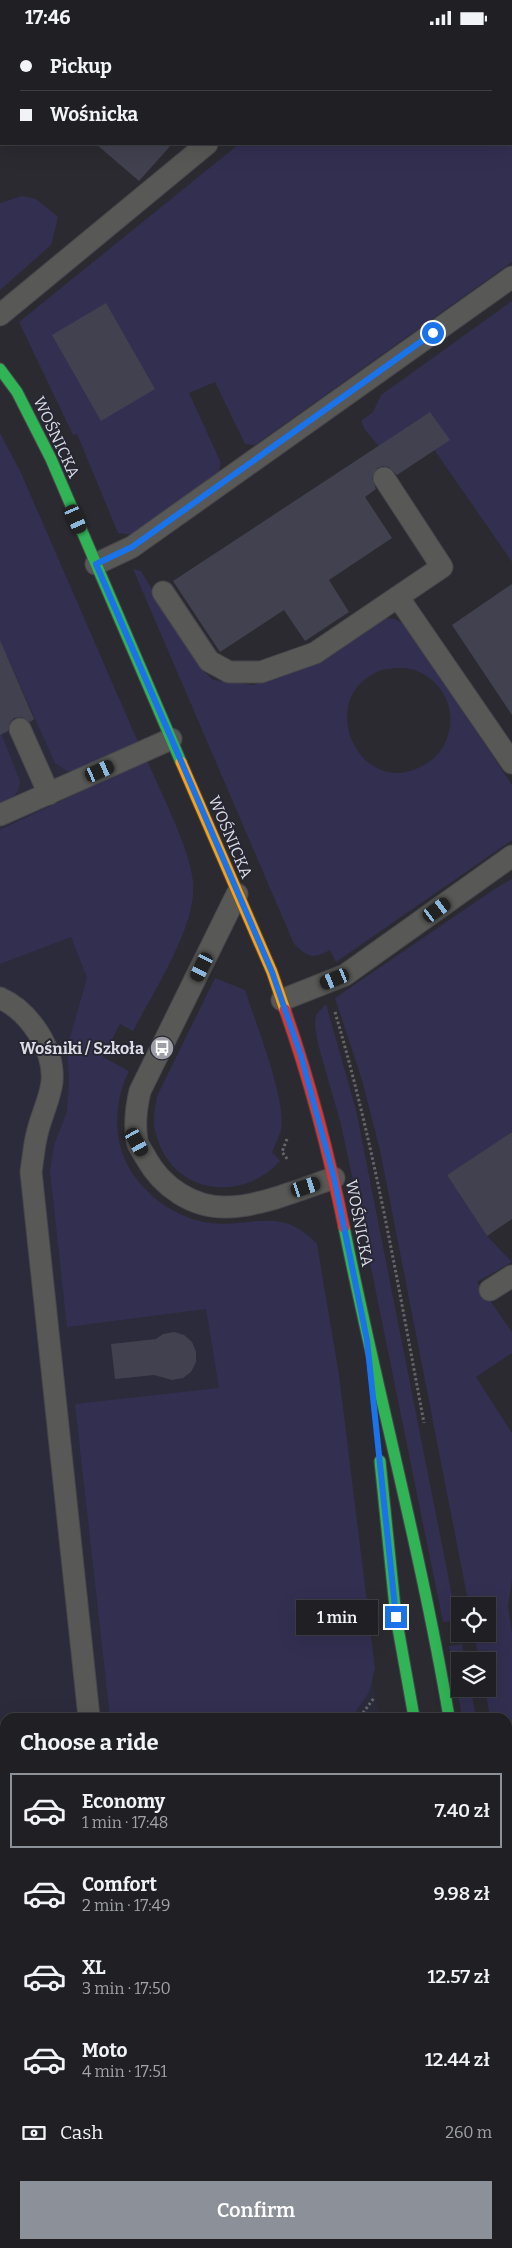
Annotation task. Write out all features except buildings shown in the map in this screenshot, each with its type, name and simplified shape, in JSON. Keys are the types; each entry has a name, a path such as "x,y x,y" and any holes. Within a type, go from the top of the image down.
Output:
{"street":[{"name":"WOŚNICKA","path":"0,369 17,392 51,459 282,1000 301,1056 334,1178 367,1340 436,1640 447,1713"},
{"name":"WOŚNICKA","path":"367,1340 376,1429"},
{"path":"378,1449 396,1617 413,1713"}],"lane":[{"path":"0,315 206,145"},
{"path":"96,564 132,547 512,277"},
{"path":"163,592 209,661 229,672 261,672 315,653 442,567 384,478"},
{"path":"398,597 512,763"},
{"path":"20,729 49,794"},
{"path":"0,815 172,739"},
{"path":"282,1000 345,975 512,856"},
{"path":"238,895 140,1091 135,1112 137,1142 152,1169 173,1190 197,1203 226,1207 256,1203 334,1178"},
{"path":"0,998 23,1014 37,1031 48,1053 51,1071 52,1081 36,1135 31,1172 89,1713"},
{"path":"490,1290 512,1275"}],"path":[{"path":"289,1133 282,1152 306,1187"},
{"path":"363,1713 379,1691"}],"shaded area":[{"path":"238,145 512,145 512,262 255,445 245,444 215,382 189,393 221,463 218,474 134,535 118,533 77,434 73,435 19,322"},
{"path":"22,196 36,199 58,217 51,245 0,290 0,203"},
{"path":"512,301 512,562 415,422 389,439 405,463 397,468 365,430 361,421 373,412 381,395"},
{"path":"0,433 21,473 138,742 73,771 67,771 55,763 7,656 0,659"},
{"path":"0,508 134,755 78,1101 141,1273 290,1241 378,1713 0,1713"},
{"path":"133,569 141,571 197,664 213,680 253,685 295,672 319,660 384,618 395,619 405,625 512,785 512,840 336,962 330,950 310,956 294,944","holes":["398,668 414,670 433,680 445,697 450,717 447,738 436,756 420,767 399,773 380,769 364,758 353,742 347,723 349,703 358,686 379,671"]},
{"path":"0,731 20,781 14,796 0,804"},
{"path":"147,760 174,820 190,867 193,881 193,898 189,917 173,957 133,1031 120,1024 103,1057 129,1071 122,1088 118,1107 118,1136 125,1159 132,1173 153,1197 180,1214 210,1223 278,1222 291,1225 304,1232 317,1244 339,1375 375,1668 369,1692 355,1713 110,1713 75,1404 219,1388 206,1309 67,1327 50,1171 54,1145 67,1112 69,1079 67,1048 87,978 71,937 0,964 0,830"},
{"path":"512,879 512,1132 447,1175 487,1236 512,1262 477,1282 512,1332 512,1353 476,1377 512,1433 512,1579 508,1607 512,1633 512,1713 489,1713 486,1697 496,1697 496,1652 477,1652 475,1642 496,1642 496,1597 467,1597 380,1150 362,1080 335,998"},
{"path":"215,978 245,990 275,1081 282,1117 281,1130 272,1152 280,1161 264,1175 246,1183 228,1187 209,1186 192,1180 176,1170 164,1154 154,1125 157,1096"},
{"path":"326,1004 356,1110 452,1597 451,1621 443,1622 355,1189 340,1121 318,1044 315,1025 316,1015"},
{"path":"462,1644 463,1652 451,1652 451,1657 449,1646"},
{"path":"458,1697 472,1697 475,1713 461,1713"}],"traffic: fast":[{"path":"0,369 17,392 51,459 181,762"},
{"path":"344,1227 412,1533 448,1713"},
{"path":"380,1461 396,1617 413,1713"}],"traffic: slow":[{"path":"181,762 272,972 285,1010"}],"traffic: jam":[{"path":"285,1010 318,1118 344,1227"}],"place":[{"name":"Wośniki / Szkoła","path":"162,1048"}],"route":[{"path":"396,1617 367,1340 334,1178 301,1056 272,972 96,564 132,547 433,333"}]}
